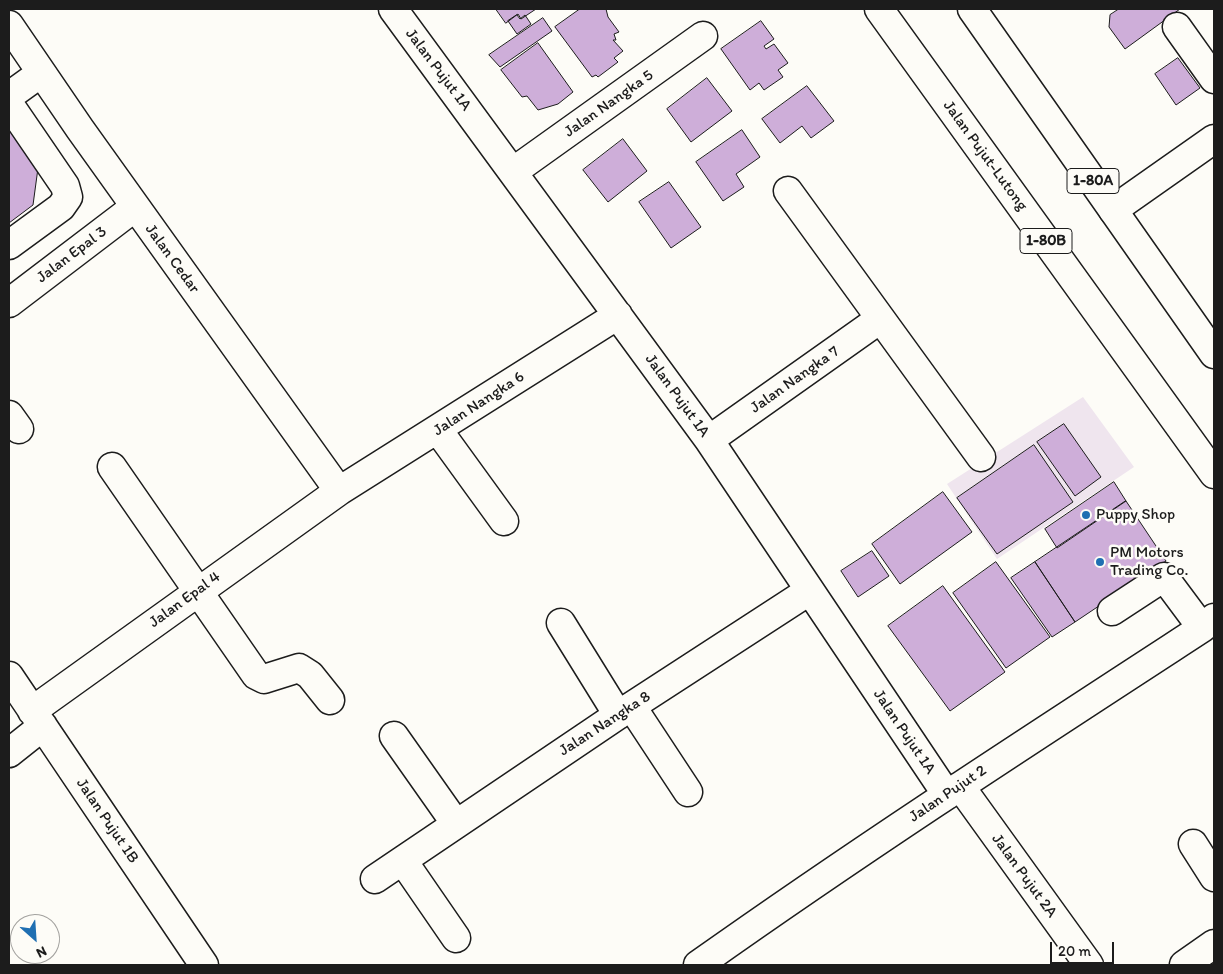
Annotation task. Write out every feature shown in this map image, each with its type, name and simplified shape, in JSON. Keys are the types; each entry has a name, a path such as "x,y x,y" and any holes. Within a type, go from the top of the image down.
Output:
{"main road":[{"name":"Jalan Pujut 1A","path":"393,9 514,171 709,440 808,591 953,790"},
{"name":"Jalan Pujut-Lutong","path":"878,9 1214,474"},
{"name":"1-80A","path":"972,9 1214,354"},
{"name":"Jalan Cedar","path":"9,25 135,207 339,491"},
{"path":"1177,27 1214,79"},
{"name":"Jalan Nangka 5","path":"514,171 703,36"},
{"path":"9,96 41,73"},
{"path":"9,104 65,186 68,198 62,207 9,246"},
{"path":"1113,210 1214,139"},
{"path":"788,191 981,457"},
{"name":"Jalan Epal 3","path":"9,303 135,207"},
{"name":"Jalan Nangka 6","path":"339,491 618,315"},
{"name":"Jalan Nangka 7","path":"709,440 880,319"},
{"path":"438,430 504,521"},
{"path":"112,467 256,675 264,678 298,668 310,675 330,700"},
{"name":"Jalan Epal 4","path":"9,752 38,719 198,591 339,491"},
{"path":"1112,612 1164,577 1210,623"},
{"name":"Jalan Nangka 8","path":"375,879 808,591"},
{"path":"562,623 625,711 688,792"},
{"name":"Jalan Pujut 2","path":"698,965 953,790 1210,623"},
{"name":"Jalan Pujut 1B","path":"9,676 204,965"},
{"path":"394,736 456,824"},
{"name":"Jalan Pujut 2A","path":"953,790 1089,965"},
{"path":"1193,844 1214,877"},
{"path":"403,860 456,938"},
{"path":"1184,965 1214,944"}],"shaded area":[{"path":"1083,397 1134,467 997,559 947,484"}],"building":[{"path":"496,9 536,9 521,19 518,14 506,23"},
{"path":"580,9 606,9 608,17 619,32 614,34 616,40 613,40 623,51 614,58 618,62 598,77 596,75 592,77 555,27"},
{"path":"1119,9 1180,9 1125,49 1109,27 1110,15"},
{"path":"517,15 520,19 525,15 531,24 517,34 508,21"},
{"path":"543,18 552,31 500,67 489,55"},
{"path":"761,21 774,39 764,46 766,49 774,44 788,63 778,70 783,77 764,90 759,83 750,90 721,49"},
{"path":"538,43 573,92 558,104 538,110 527,96 522,97 501,70"},
{"path":"1178,58 1200,88 1176,105 1155,74"},
{"path":"707,78 732,111 691,142 667,109"},
{"path":"807,86 834,121 811,138 802,126 780,143 762,119"},
{"path":"9,130 38,168 33,205 9,223"},
{"path":"742,130 760,157 736,174 744,187 723,201 696,162"},
{"path":"623,139 647,171 608,202 583,170"},
{"path":"669,182 701,227 671,248 639,202"},
{"path":"1064,424 1101,477 1075,496 1037,442"},
{"path":"1034,445 1073,502 997,554 957,498"},
{"name":"Puppy Shop","path":"1114,482 1126,501 1057,548 1045,529"},
{"path":"943,492 972,532 900,584 872,544"},
{"name":"PM Motors Trading Co.","path":"1126,501 1166,561 1075,622 1035,562"},
{"path":"872,551 889,576 858,597 841,571"},
{"path":"996,562 1050,637 1006,668 953,593"},
{"path":"1035,562 1075,622 1052,637 1011,578"},
{"path":"943,586 1005,672 950,711 888,626"}],"place":[{"name":"Puppy Shop","path":"1086,515"},
{"name":"PM Motors Trading Co.","path":"1100,562"}]}
